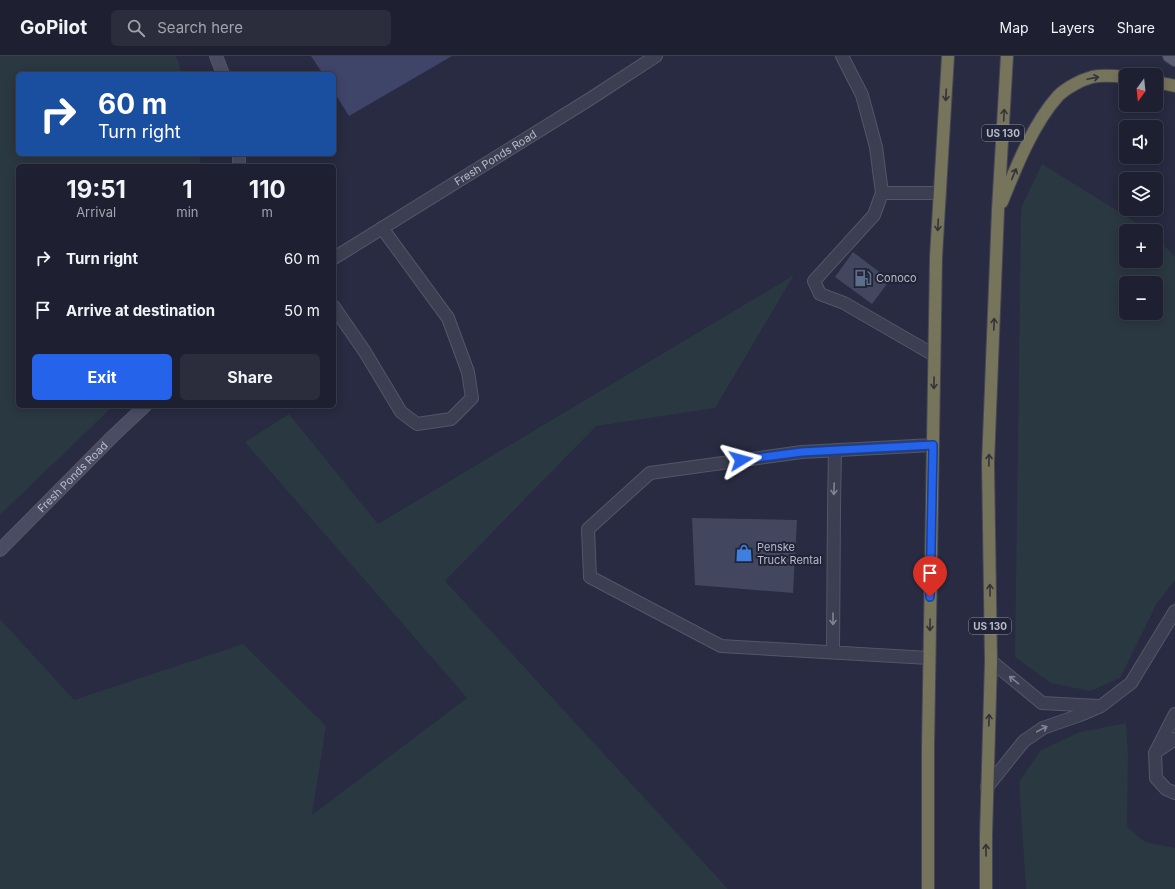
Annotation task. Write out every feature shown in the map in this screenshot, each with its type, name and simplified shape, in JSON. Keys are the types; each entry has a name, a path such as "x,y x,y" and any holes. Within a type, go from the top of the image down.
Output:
{"highway":[{"path":"928,889 929,658 936,257 948,56"},
{"name":"US 130","path":"986,889 987,787 991,661 988,463 998,210 1007,56"},
{"path":"998,210 1019,162 1042,117 1059,95 1075,84 1093,77 1119,76"},
{"path":"1163,83 1175,86"}],"main road":[{"path":"1169,56 1175,60"}],"street":[{"path":"216,56 222,72"},
{"name":"Fresh Ponds Road","path":"336,257 590,99 656,56"},
{"path":"842,56 862,96 876,147 882,193 874,216 814,281 820,294 844,303 934,355"},
{"path":"882,193 940,193"},
{"path":"336,310 365,352 401,412 417,424 451,419 472,398 468,372 448,318 382,228"},
{"name":"Fresh Ponds Road","path":"0,550 112,437 144,408"},
{"path":"929,658 721,646 590,577 588,529 650,473 802,452 933,445"},
{"path":"833,652 835,450"},
{"path":"987,787 1024,741 1043,728 1101,706 1131,683 1175,611"},
{"path":"991,661 1042,703 1101,706"},
{"path":"1175,714 1155,753 1156,778 1166,790 1175,793"},
{"path":"1155,753 1175,739"}],"shaded area":[{"path":"0,56 175,56 178,60 181,72 16,72 16,156 199,156 201,164 16,164 16,408 111,408 0,515"},
{"path":"1042,164 1119,212 1119,216 1126,216 1139,224 1119,224 1119,268 1163,268 1163,244 1175,257 1175,580 1157,603 1120,678 1090,691 1051,683 1015,657 1021,208"},
{"path":"794,275 715,408 596,426 445,581 728,889 0,889 0,619 74,700 243,644 326,726 312,815 467,698 245,442 289,414 378,524"},
{"path":"1126,723 1128,755 1127,827 1145,842 1175,848 1175,889 1026,889 1019,782 1041,750 1080,732"}],"water":[{"path":"311,56 452,56 349,116 336,95 336,72 322,72"}],"building":[{"name":"Conoco","path":"853,252 890,280 872,304 835,277"},
{"name":"Penske Truck Rental","path":"692,518 797,520 793,593 695,585"}],"place":[{"name":"Conoco","path":"863,278"},
{"name":"Penske Truck Rental","path":"744,553"}],"route":[{"path":"741,460 802,452 933,445 930,597"}]}
